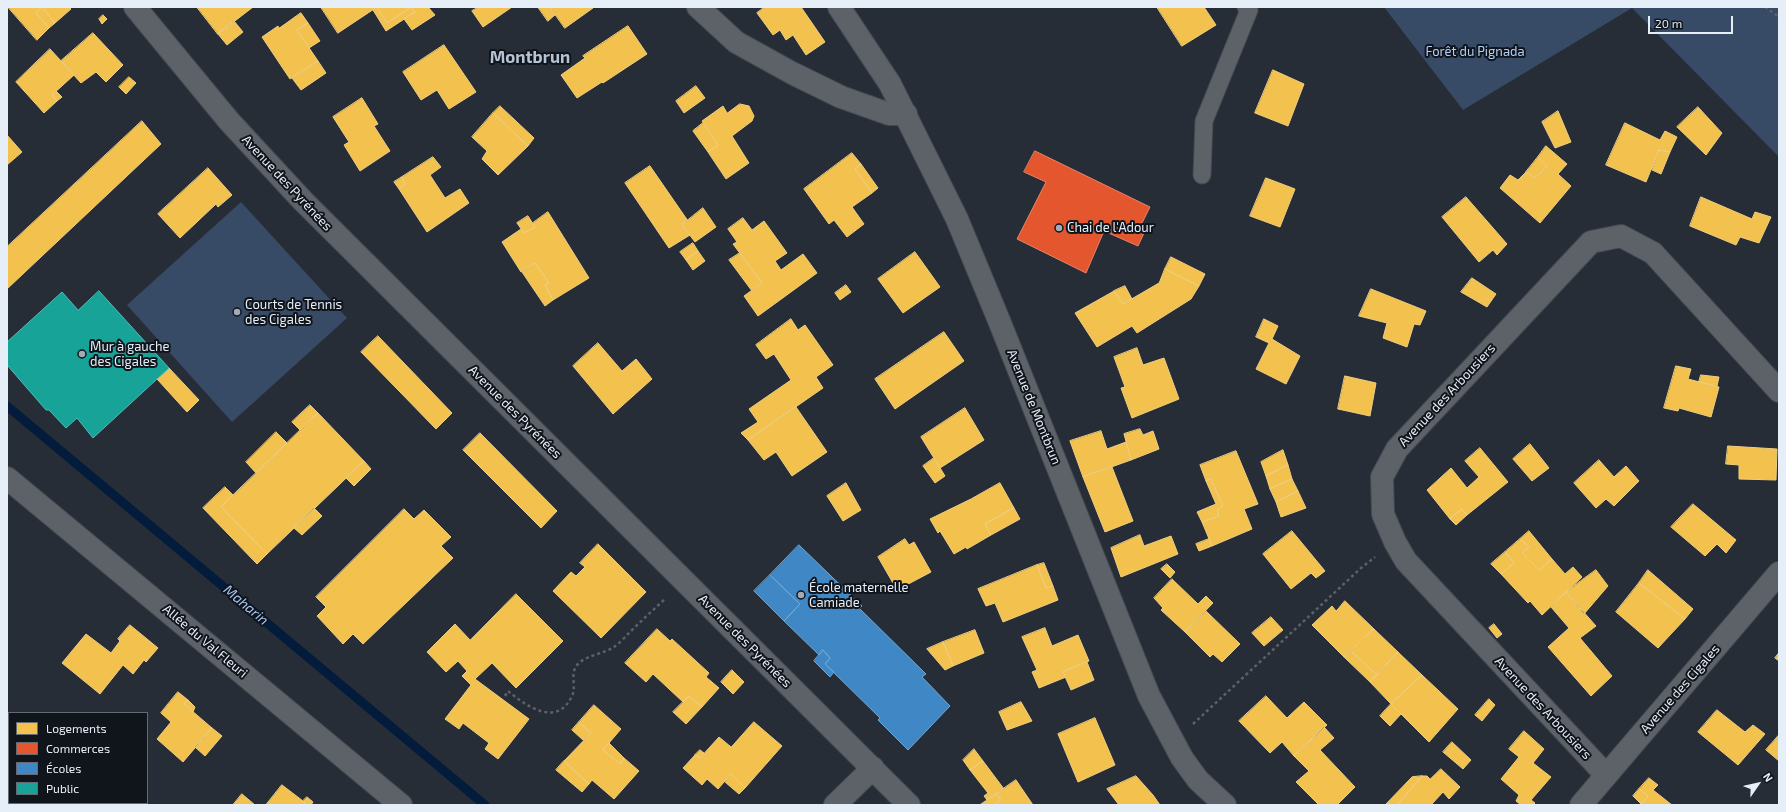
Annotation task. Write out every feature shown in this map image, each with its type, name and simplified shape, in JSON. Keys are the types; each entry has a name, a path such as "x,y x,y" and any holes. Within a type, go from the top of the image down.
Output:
{"street":[{"name":"Avenue des Pyrénées","path":"135,7 229,121 303,201 909,805"},
{"path":"698,7 736,42 799,76 841,97 889,114 906,114"},
{"name":"Avenue de Montbrun","path":"839,7 890,84 957,219 1149,696 1182,758 1198,780 1225,805"},
{"name":"Avenue des Arbousiers","path":"1606,775 1406,561 1395,542 1383,514 1382,477 1397,449 1591,242 1621,236 1653,253 1779,391"},
{"name":"Allée du Val Fleuri","path":"7,478 401,805"},
{"name":"Avenue des Cigales","path":"1581,805 1779,573"},
{"path":"835,805 873,768"}],"lane":[{"path":"1202,176 1204,121 1248,10 1246,7"}],"path":[{"path":"1765,7 1779,17"},
{"path":"1189,728 1361,568 1395,542"},
{"path":"505,696 508,691 522,703 543,712 551,713 559,710 572,696 574,684 573,673 577,665 583,660 614,647 666,598"}],"green space":[{"name":"Forêt du Pignada","path":"1384,7 1779,7 1779,157 1632,8 1463,110"},
{"name":"Courts de Tennis des Cigales","path":"241,202 347,318 232,422 127,305"}],"building: Logements":[{"path":"8,7 42,7 36,13 49,28 37,40"},
{"path":"42,7 69,7 71,9 55,23"},
{"path":"42,7 55,23 49,28 36,13"},
{"path":"197,7 253,7 218,34"},
{"path":"321,7 377,7 338,33"},
{"path":"377,7 411,7 387,23"},
{"path":"377,7 387,23 411,7 415,12 386,31 373,10"},
{"path":"411,7 428,7 435,15 412,30 404,19 415,12"},
{"path":"479,7 512,7 483,27 472,11"},
{"path":"538,7 550,7 556,14 548,21"},
{"path":"550,7 592,7 593,8 565,28"},
{"path":"765,7 801,7 825,42 806,55 793,35 786,40 780,30 773,35 757,13"},
{"path":"1157,7 1204,7 1216,25 1182,46"},
{"path":"301,13 308,23 297,30 318,61 290,79 262,37 278,26 279,28"},
{"path":"103,15 107,19 102,24 99,19"},
{"path":"234,21 243,32 227,45 218,34"},
{"path":"308,23 320,41 309,48 297,30"},
{"path":"628,26 647,54 577,98 561,75 585,58 583,56"},
{"path":"93,33 123,65 106,82 96,72 81,83 61,61"},
{"path":"444,45 476,92 449,109 437,90 421,100 403,72"},
{"path":"50,49 74,75 52,95 57,101 44,113 16,82"},
{"path":"318,61 326,73 301,90 292,78"},
{"path":"1273,70 1304,84 1288,126 1255,113"},
{"path":"129,77 136,83 126,94 119,87"},
{"path":"696,86 705,98 684,113 676,101"},
{"path":"56,91 62,97 57,101 52,95"},
{"path":"362,98 378,124 374,126 390,151 360,171 344,145 349,142 333,117"},
{"path":"740,104 749,106 754,116 752,121 732,136 749,163 726,179 708,152 718,145 702,121 723,106 727,113"},
{"path":"500,106 534,138 528,146 493,113"},
{"path":"1698,107 1722,133 1706,155 1677,127"},
{"path":"1558,111 1571,142 1555,148 1542,122"},
{"path":"493,113 528,146 498,175 482,159 487,151 472,137"},
{"path":"142,121 161,144 7,289 7,247"},
{"path":"703,123 718,145 708,152 693,131"},
{"path":"1625,123 1660,140 1665,131 1677,137 1670,152 1659,150 1646,182 1606,165"},
{"path":"7,135 22,152 7,165"},
{"path":"1546,146 1567,164 1558,174 1571,186 1540,223 1500,188 1510,175 1518,180 1526,172 1535,178 1547,166 1538,157"},
{"path":"1659,150 1670,152 1661,174 1652,170"},
{"path":"852,153 861,164 855,169 872,193 852,207 864,224 847,237 834,220 829,224 804,189"},
{"path":"433,157 441,167 430,175 445,198 460,189 469,203 427,232 399,189 405,184 402,177"},
{"path":"1538,157 1547,166 1535,178 1526,172"},
{"path":"861,164 878,188 872,193 855,169"},
{"path":"650,166 688,221 682,225 690,235 669,248 625,183"},
{"path":"208,168 232,195 218,207 216,204 180,238 158,214"},
{"path":"402,177 405,184 399,189 394,182"},
{"path":"1266,178 1295,189 1280,227 1250,216"},
{"path":"1466,197 1507,244 1497,255 1493,250 1479,262 1442,217"},
{"path":"1701,197 1752,219 1755,212 1771,217 1759,243 1740,237 1736,245 1690,226"},
{"path":"703,208 716,227 695,242 682,225"},
{"path":"548,212 589,278 553,300 545,285 549,283 535,263 521,272 502,242 521,229 524,233 535,227 533,223"},
{"path":"528,216 535,227 524,233 517,223"},
{"path":"743,218 752,230 764,221 787,253 775,261 781,270 803,254 817,273 758,316 744,296 762,283 733,244 737,242 728,229"},
{"path":"693,243 698,251 686,260 680,252"},
{"path":"698,251 705,261 693,270 686,260"},
{"path":"915,252 940,287 903,313 878,279"},
{"path":"740,253 762,283 752,291 729,260"},
{"path":"1171,257 1205,274 1199,286 1165,269"},
{"path":"535,263 549,283 545,285 553,300 545,306 522,272"},
{"path":"1165,269 1199,286 1191,299 1137,333 1132,326 1097,347 1075,313 1114,291 1123,304 1159,283"},
{"path":"1472,278 1496,294 1487,307 1461,292"},
{"path":"846,285 851,292 840,300 835,293"},
{"path":"1125,286 1132,299 1123,304 1114,291"},
{"path":"1371,289 1426,311 1420,325 1414,324 1407,347 1383,338 1387,323 1359,316"},
{"path":"791,319 798,330 805,325 833,365 816,377 823,388 748,440 741,433 758,422 749,409 791,380 774,354 766,359 756,345"},
{"path":"1264,319 1278,326 1272,339 1300,356 1286,384 1256,369 1269,343 1256,337"},
{"path":"944,332 964,361 895,409 875,379"},
{"path":"378,336 452,413 436,429 361,352"},
{"path":"598,343 622,371 636,359 652,379 613,414 573,366"},
{"path":"1137,348 1143,365 1164,358 1179,399 1132,418 1121,388 1125,387 1114,357"},
{"path":"1676,366 1691,369 1688,379 1719,387 1711,417 1679,408 1678,411 1664,408"},
{"path":"169,368 199,400 187,412 157,379"},
{"path":"1701,375 1719,377 1717,386 1699,382"},
{"path":"1345,376 1376,383 1370,416 1338,409"},
{"path":"310,405 318,413 300,430 292,422"},
{"path":"796,407 827,452 792,476 776,452 764,460 748,440"},
{"path":"965,408 984,440 940,468 921,437"},
{"path":"318,413 364,461 267,554 221,507"},
{"path":"1140,429 1143,435 1153,431 1159,449 1131,460 1124,434"},
{"path":"1101,431 1107,449 1126,442 1131,460 1083,477 1070,441"},
{"path":"276,432 287,443 256,473 246,462"},
{"path":"480,433 557,511 541,528 463,450"},
{"path":"1530,444 1549,468 1532,481 1513,459"},
{"path":"1728,446 1777,449 1776,480 1739,479 1739,465 1726,464"},
{"path":"1480,448 1508,482 1467,515 1462,509 1450,519 1427,490 1451,468 1467,488 1479,477 1465,461"},
{"path":"1283,450 1288,465 1266,476 1261,462"},
{"path":"1236,451 1258,504 1244,509 1252,529 1212,546 1202,522 1219,516 1217,510 1223,506 1211,479 1206,481 1200,465"},
{"path":"934,458 945,476 935,483 923,466"},
{"path":"1599,460 1614,477 1626,466 1639,481 1614,506 1606,499 1596,508 1574,483"},
{"path":"364,461 371,469 354,486 346,478"},
{"path":"1288,465 1292,479 1270,489 1266,476"},
{"path":"1112,467 1133,521 1105,532 1083,477"},
{"path":"1211,479 1223,506 1217,510 1219,516 1202,522 1197,512 1216,504 1206,481"},
{"path":"1292,479 1298,491 1276,502 1270,489"},
{"path":"846,483 861,510 843,521 827,496"},
{"path":"1000,483 1014,508 985,524 991,535 967,549 966,547 954,554 940,531 938,533 930,519"},
{"path":"225,487 233,495 221,507 267,554 257,564 203,508"},
{"path":"1298,491 1306,508 1281,517 1276,502"},
{"path":"1693,504 1736,540 1726,553 1717,544 1705,556 1671,527"},
{"path":"314,508 322,516 302,535 294,528"},
{"path":"1014,508 1020,519 991,535 985,524"},
{"path":"404,509 414,519 424,510 451,537 441,546 453,558 363,644 353,634 343,644 317,616 326,607 316,597"},
{"path":"1462,509 1467,515 1456,525 1450,519"},
{"path":"1292,531 1325,571 1316,578 1311,573 1291,589 1263,554"},
{"path":"1529,531 1552,559 1539,570 1522,553 1529,547 1520,539"},
{"path":"1140,535 1144,546 1171,536 1178,554 1121,577 1111,548"},
{"path":"905,539 909,545 914,542 931,572 897,590 878,557"},
{"path":"1209,539 1212,546 1199,551 1196,544"},
{"path":"1520,539 1529,547 1522,553 1539,570 1552,559 1565,574 1573,567 1582,577 1542,615 1530,601 1528,603 1501,574 1514,563 1505,552"},
{"path":"598,544 646,592 601,638 553,591 571,572 576,576 585,567 580,563"},
{"path":"1505,552 1514,563 1501,574 1491,564"},
{"path":"1044,563 1053,586 1046,588 1037,565"},
{"path":"1167,564 1175,572 1170,578 1161,569"},
{"path":"1037,565 1046,588 1053,586 1058,600 1003,622 995,603 986,606 978,589"},
{"path":"1596,570 1608,586 1584,614 1566,592"},
{"path":"1648,570 1693,609 1685,619 1639,583"},
{"path":"1172,579 1198,604 1206,596 1213,603 1185,632 1161,610 1163,608 1154,598"},
{"path":"1639,583 1685,619 1658,648 1616,612"},
{"path":"1566,592 1596,626 1580,638 1612,676 1591,696 1548,647 1569,628 1551,607"},
{"path":"516,594 563,641 516,688 492,663 475,679 529,719 498,759 485,749 489,743 463,723 459,729 445,719 471,685 462,676 467,671 458,661 446,672 427,652 455,624 470,640"},
{"path":"1345,601 1374,629 1344,657 1312,625 1332,606 1336,611"},
{"path":"1206,611 1240,644 1222,662 1213,654 1210,657 1185,632"},
{"path":"1271,617 1283,630 1264,646 1252,633"},
{"path":"1494,624 1502,634 1497,638 1489,628"},
{"path":"130,625 158,648 146,662 144,660 133,674 123,665 100,694 62,663 86,634 111,653 120,641 118,639"},
{"path":"1045,628 1052,646 1078,635 1089,661 1063,672 1066,677 1039,688 1032,672 1037,670 1022,637"},
{"path":"657,629 670,641 672,639 709,673 706,677 719,688 702,707 689,696 683,702 653,674 646,682 625,663"},
{"path":"1374,629 1398,652 1377,675 1351,651"},
{"path":"975,630 984,653 953,666 943,642"},
{"path":"943,642 953,666 945,670 927,649"},
{"path":"1351,651 1377,675 1370,682 1344,657"},
{"path":"1398,652 1422,675 1391,704 1370,682"},
{"path":"1779,653 1779,661 1775,658"},
{"path":"1087,662 1094,680 1071,690 1063,672"},
{"path":"732,670 744,682 733,694 721,682"},
{"path":"1422,675 1458,709 1429,742 1391,704"},
{"path":"178,692 188,700 184,704 212,728 183,762 157,739 171,722 161,713"},
{"path":"689,696 702,707 686,724 673,712"},
{"path":"1266,696 1287,718 1304,702 1327,725 1294,756 1282,742 1270,753 1239,721"},
{"path":"1489,699 1495,705 1482,721 1475,715"},
{"path":"188,700 195,707 193,712 184,704"},
{"path":"1021,702 1032,721 1007,730 999,712"},
{"path":"1391,704 1401,714 1390,726 1380,716"},
{"path":"594,705 621,729 603,750 620,764 624,758 639,771 614,799 592,780 589,784 564,761 591,733 579,722"},
{"path":"1717,710 1745,732 1753,725 1765,734 1738,765 1698,732"},
{"path":"1095,718 1115,765 1078,782 1058,734"},
{"path":"579,722 591,733 583,740 572,730"},
{"path":"754,722 782,746 745,788 731,774 718,789 707,779 702,785 683,768 695,755 700,758 719,737 731,747"},
{"path":"1324,727 1334,738 1320,750 1355,787 1337,805 1319,805 1296,782 1309,771 1294,756"},
{"path":"212,728 222,736 205,756 195,747"},
{"path":"1524,731 1544,749 1533,763 1551,777 1531,800 1535,803 1533,805 1521,805 1516,801 1519,795 1501,779 1519,757 1509,749"},
{"path":"1779,735 1779,761 1766,750"},
{"path":"1452,742 1471,760 1463,769 1443,752"},
{"path":"609,743 624,758 620,764 603,750"},
{"path":"974,749 983,761 970,770 963,760"},
{"path":"700,750 704,753 700,758 695,755"},
{"path":"8,756 8,804 7,803"},
{"path":"564,761 589,784 582,792 556,770"},
{"path":"983,761 1004,789 987,800 984,796 988,793 970,770"},
{"path":"1441,769 1460,787 1449,799 1443,792 1431,805 1397,805 1422,776 1427,776 1430,779"},
{"path":"731,774 745,788 739,794 725,782"},
{"path":"1136,776 1160,805 1119,805 1107,789"},
{"path":"1422,776 1397,805 1385,805 1412,777"},
{"path":"1649,778 1658,785 1653,790 1672,805 1640,805 1648,796 1639,789"},
{"path":"1016,780 1033,805 995,805 1001,800 996,794"},
{"path":"282,785 303,801 307,805 266,805"},
{"path":"1639,789 1648,796 1641,804 1633,796"},
{"path":"242,794 255,805 233,805"},
{"path":"996,794 1001,800 995,805 980,805"},
{"path":"307,797 313,802 311,805 307,805 303,801"},
{"path":"8,804 24,804 23,805"},
{"path":"63,804 110,804 110,805 62,805"}],"building: Commerces":[{"path":"1035,151 1150,207 1139,229 1145,231 1138,246 1104,231 1086,273 1017,239 1046,182 1024,172"}],"building: Écoles":[{"path":"799,545 862,606 859,608 926,674 922,677 950,706 908,750 878,720 880,718 825,664 830,658 823,650 819,655 784,621 800,604 770,575"},
{"path":"770,575 800,604 784,621 754,591"},
{"path":"823,650 830,658 825,664 834,672 830,677 814,661"}],"building: Public":[{"name":"Mur à gauche des Cigales","path":"99,291 169,368 93,438 77,418 66,428 49,410 46,410 7,365 7,342 62,292 78,310"}],"waterway":[{"name":"Maharin","path":"7,406 485,805"}],"place":[{"name":"Chai de l'Adour","path":"1059,228"},
{"name":"Courts de Tennis des Cigales","path":"237,312"},
{"name":"Mur à gauche des Cigales","path":"82,354"},
{"name":"École maternelle Camiade","path":"801,595"}],"district":[{"name":"Montbrun","path":"530,57"}]}
